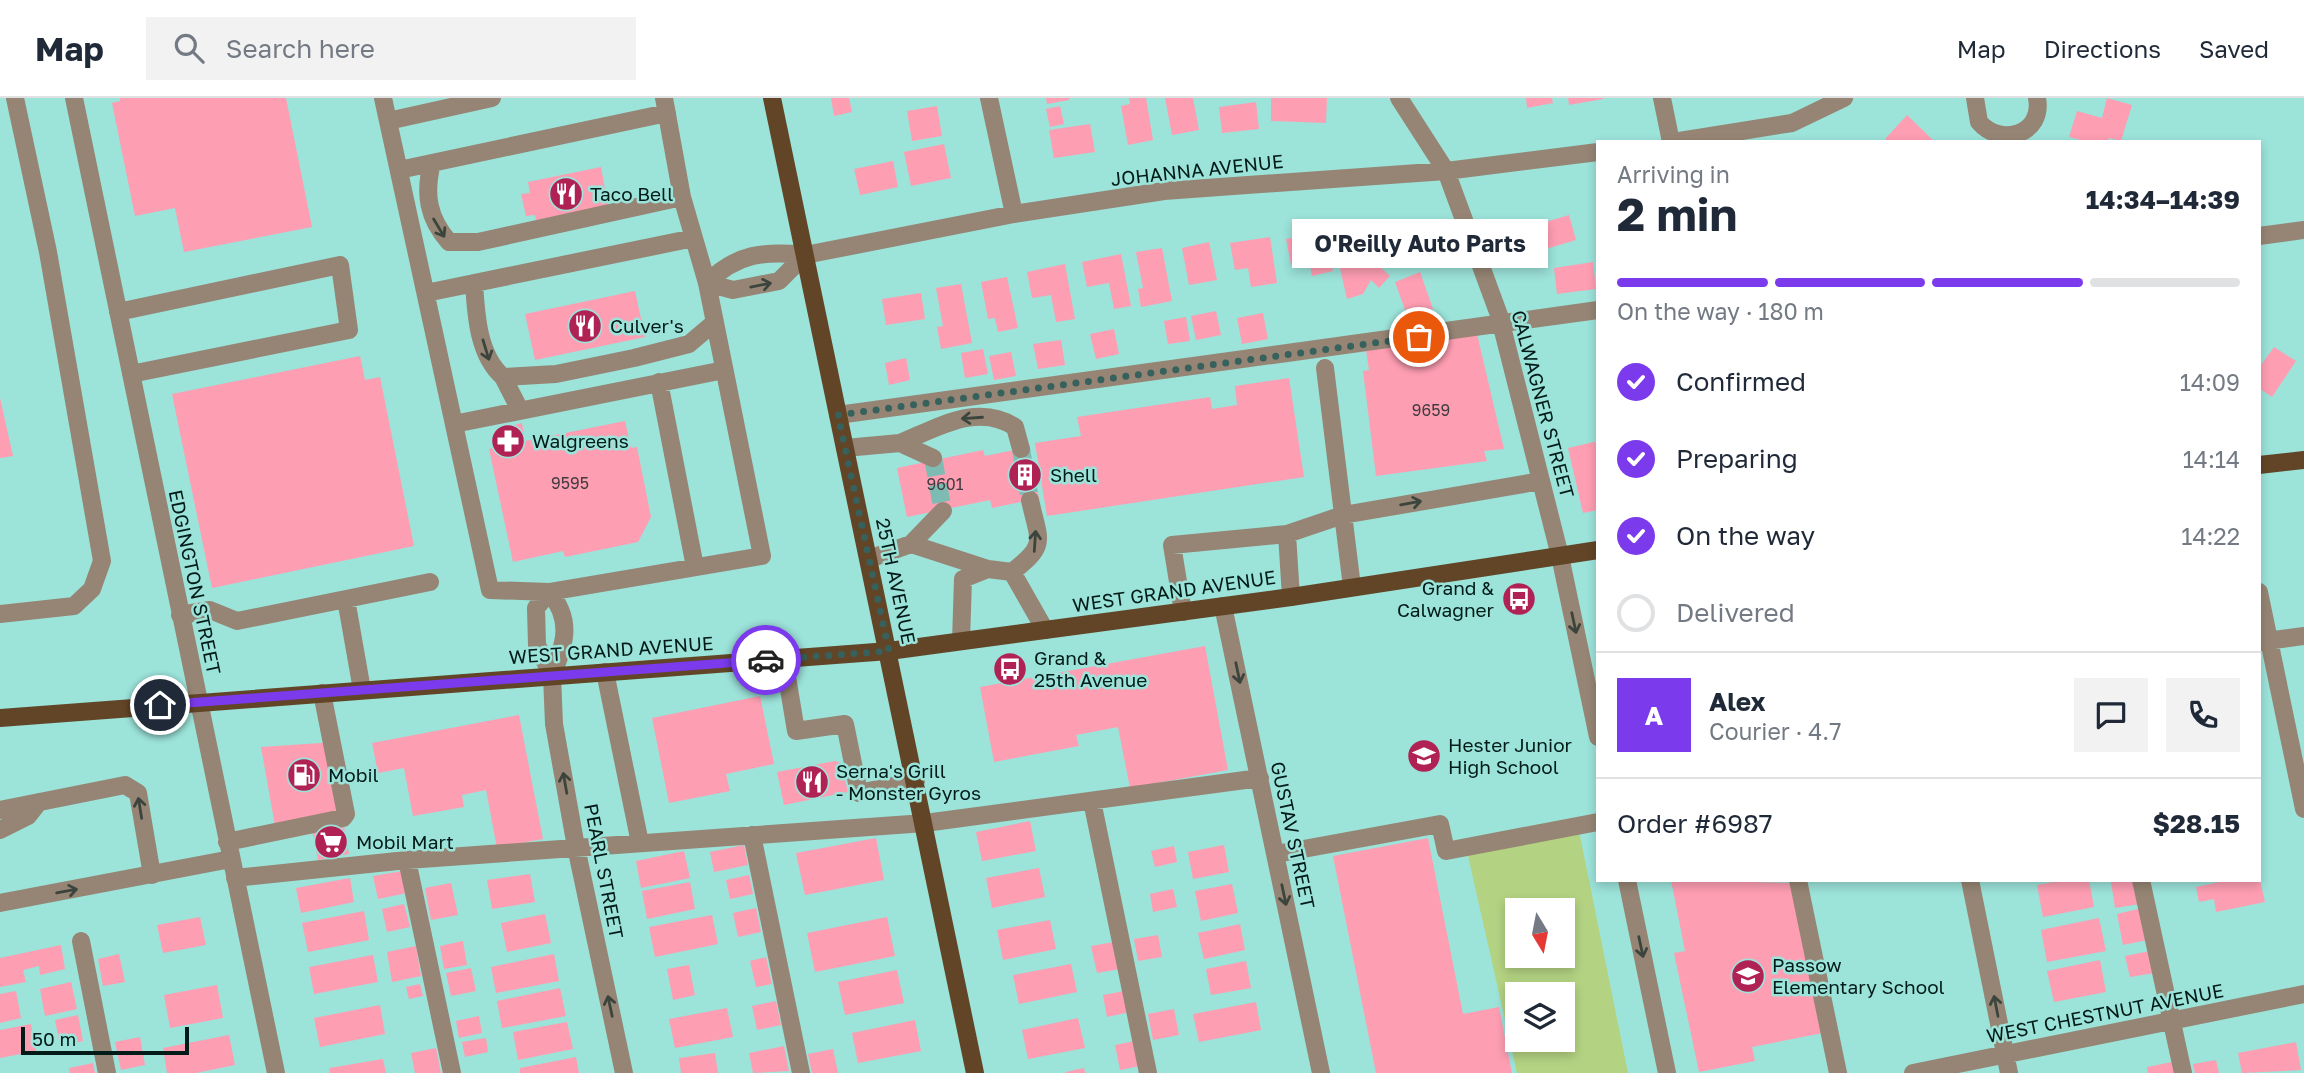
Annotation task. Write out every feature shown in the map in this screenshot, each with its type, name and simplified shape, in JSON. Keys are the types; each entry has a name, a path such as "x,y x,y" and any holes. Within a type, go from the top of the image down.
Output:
{"main road":[{"name":"25TH AVENUE","path":"772,98 975,1073"},
{"path":"2261,466 2304,460"},
{"name":"WEST GRAND AVENUE","path":"0,718 889,651 1290,597 1596,550"}],"street":[{"path":"0,614 74,606 92,589 102,561 48,252 15,98"},
{"name":"EDGINGTON STREET","path":"74,98 276,1073"},
{"path":"383,98 490,590 549,592 762,556 707,283 682,197 666,105 399,170"},
{"path":"388,121 427,105 492,98"},
{"path":"989,98 1014,214"},
{"name":"CALWAGNER STREET","path":"1399,98 1446,171 1501,322 1560,556 1596,726"},
{"path":"1662,98 1672,140"},
{"path":"1685,140 1792,123 1844,98"},
{"path":"1975,98 1979,122 1994,134 2004,137 2014,136 2031,126 2036,116 2037,98"},
{"name":"JOHANNA AVENUE","path":"805,256 1014,214 1164,191 1446,171 1596,152"},
{"path":"432,163 426,186 435,226 449,242 478,242 682,197"},
{"path":"2261,236 2304,230"},
{"path":"426,293 694,238"},
{"path":"707,283 726,264 771,252 805,256"},
{"path":"707,283 733,290 779,281 805,256"},
{"path":"118,312 340,265 349,330 131,374"},
{"path":"474,284 476,318 491,366 503,377 520,410"},
{"path":"838,415 1419,337 1501,322 1596,310"},
{"path":"503,377 556,374 689,344 715,322"},
{"path":"1325,368 1352,587"},
{"path":"454,424 724,370"},
{"path":"659,382 695,567"},
{"path":"845,448 900,443 965,417 1000,417 1015,428 1021,449"},
{"path":"900,443 933,458"},
{"path":"1183,612 1172,545 1287,534 1343,515 1541,481"},
{"path":"911,544 988,569 1012,572 1034,555 1039,540 1030,500"},
{"path":"869,559 911,544 943,511"},
{"path":"1287,534 1290,597"},
{"path":"961,641 963,579 988,569"},
{"path":"1012,572 1045,630"},
{"path":"180,615 210,610 237,621 430,582"},
{"path":"549,592 561,607 565,643 552,676"},
{"path":"549,592 536,608 537,645 552,676"},
{"path":"346,599 362,690"},
{"name":"GUSTAV STREET","path":"1223,606 1321,1073"},
{"path":"2261,612 2264,641 2304,809"},
{"path":"2264,641 2304,636"},
{"path":"784,659 796,731 845,724 859,793 916,781"},
{"path":"605,671 640,843"},
{"name":"PEARL STREET","path":"552,676 554,724 576,847 624,1073"},
{"path":"0,903 152,875 343,818 346,814 322,693"},
{"path":"235,878 407,860 925,823 1260,778"},
{"path":"0,810 125,785 138,793 152,875"},
{"path":"1092,801 1149,1073"},
{"path":"0,830 28,816 39,802"},
{"path":"1276,854 1440,824 1446,851 1596,822"},
{"path":"752,835 801,1073"},
{"path":"407,860 452,1073"},
{"path":"1627,882 1667,1073"},
{"path":"1798,882 1838,1073"},
{"path":"1970,882 2009,1073"},
{"path":"2141,882 2183,1073"},
{"path":"81,941 107,1073"},
{"name":"WEST CHESTNUT AVENUE","path":"1913,1073 2304,994"}],"green space":[{"path":"1578,826 1628,1073 1517,1073 1512,1052 1575,1052 1575,982 1505,982 1505,1020 1466,847"}],"building":[{"path":"120,98 286,98 312,227 184,252 175,208 135,216 112,103 120,101"},
{"path":"831,98 849,98 852,112 834,116"},
{"path":"1046,98 1069,98 1069,100 1047,104"},
{"path":"1129,98 1146,98 1153,140 1128,145 1121,106 1130,104"},
{"path":"1165,98 1193,98 1199,130 1172,135"},
{"path":"1271,98 1327,98 1326,123 1271,121"},
{"path":"1526,98 1552,98 1553,103 1527,108"},
{"path":"1568,98 1603,98 1603,99 1569,105"},
{"path":"2107,98 2132,105 2121,140 2080,140 2069,137 2077,111 2102,118"},
{"path":"1256,102 1259,129 1222,133 1219,107"},
{"path":"937,106 942,136 912,141 907,111"},
{"path":"1060,106 1064,124 1050,127 1046,109"},
{"path":"1907,115 1933,140 1886,140"},
{"path":"1090,124 1095,152 1054,158 1049,130"},
{"path":"944,144 951,178 911,186 904,152"},
{"path":"893,161 898,187 860,195 854,169"},
{"name":"Taco Bell","path":"601,167 608,206 536,220 535,215 526,216 521,194 530,193 528,182"},
{"path":"1569,215 1576,240 1539,251 1532,226"},
{"path":"1361,226 1391,255 1380,267 1390,276 1379,288 1371,280 1363,294 1347,299 1336,251"},
{"path":"1325,232 1333,271 1312,276 1309,261 1291,265 1286,239"},
{"path":"1270,237 1277,283 1251,287 1248,268 1235,270 1230,243"},
{"path":"1209,242 1217,280 1189,285 1182,248"},
{"path":"1162,248 1172,301 1141,307 1138,289 1143,288 1136,252"},
{"path":"1121,254 1131,306 1114,309 1109,283 1087,287 1082,262"},
{"path":"1593,262 1596,289 1557,294 1554,268"},
{"path":"1065,264 1075,319 1056,322 1051,295 1032,298 1027,272"},
{"path":"1420,272 1433,309 1408,318 1395,282"},
{"path":"1007,277 1018,328 998,332 995,318 988,319 981,282"},
{"path":"961,284 972,343 941,349 937,327 943,326 936,288"},
{"name":"Culver's","path":"635,291 645,337 535,360 525,314"},
{"path":"921,293 925,319 886,325 882,299"},
{"path":"1216,311 1221,335 1196,340 1191,316"},
{"path":"1263,313 1268,339 1242,344 1237,318"},
{"path":"1186,317 1190,341 1168,344 1164,321"},
{"path":"1114,329 1119,354 1096,359 1090,334"},
{"path":"1477,334 1504,449 1484,451 1487,461 1376,476 1363,371 1369,370 1366,350"},
{"path":"1061,340 1065,365 1038,369 1033,344"},
{"path":"2274,347 2296,361 2272,397 2261,389 2261,365"},
{"path":"983,349 988,374 965,378 961,353"},
{"path":"1011,352 1016,376 994,380 989,356"},
{"path":"360,356 365,380 380,377 414,546 212,588 172,394"},
{"path":"906,358 910,380 889,385 885,363"},
{"path":"1289,378 1304,477 1047,516 1035,443 1081,436 1077,417 1210,397 1212,409 1237,405 1235,386"},
{"path":"0,398 13,456 0,458"},
{"name":"Walgreens","path":"625,421 631,448 637,447 651,517 638,542 565,557 563,551 513,562 489,449 497,447 494,430 522,423 525,441"},
{"path":"1596,441 1596,510 1583,513 1568,448"},
{"path":"1029,447 1039,498 992,508 990,500 907,517 897,468 983,450 985,456"},
{"path":"1205,646 1228,770 1130,788 1118,727 1076,735 1079,746 994,762 980,687"},
{"path":"760,696 774,764 726,774 730,791 669,803 652,718"},
{"path":"519,715 543,839 497,848 486,790 462,795 464,807 413,816 404,768 378,773 372,743"},
{"name":"Mobil","path":"336,742 340,804 349,854 318,860 312,830 277,837 261,747"},
{"name":"Serna's Grill - Monster Gyros","path":"835,761 841,763 848,792 784,805 777,772"},
{"path":"1030,821 1036,851 982,861 976,832"},
{"path":"876,838 884,880 805,895 796,853"},
{"path":"1428,838 1463,1014 1499,1007 1505,1052 1508,1052 1512,1073 1376,1073 1333,856"},
{"path":"744,845 748,865 714,872 710,852"},
{"path":"1224,845 1229,872 1193,879 1188,852"},
{"path":"1174,846 1177,862 1155,867 1151,851"},
{"path":"684,851 690,878 641,888 636,861"},
{"path":"1039,868 1045,897 992,908 986,878"},
{"path":"403,871 407,893 378,899 373,876"},
{"path":"530,874 535,902 492,909 487,880"},
{"path":"749,875 753,894 730,899 726,880"},
{"path":"350,878 354,902 301,913 296,888"},
{"path":"690,882 695,909 647,919 642,891"},
{"name":"Passow Elementary School","path":"1671,882 1792,883 1823,1033 1752,1047 1755,1061 1699,1072 1674,953 1685,951"},
{"path":"2089,882 2094,907 2043,917 2037,885"},
{"path":"2111,882 2136,882 2140,904 2115,908"},
{"path":"2220,882 2260,882 2265,902 2216,912 2214,899 2199,902 2196,887"},
{"path":"451,883 458,915 431,920 425,888"},
{"path":"1232,884 1238,913 1201,921 1195,891"},
{"path":"1173,889 1177,907 1153,912 1150,894"},
{"path":"404,904 410,927 387,932 382,909"},
{"path":"756,908 761,932 738,937 733,913"},
{"path":"2142,908 2148,940 2123,945 2117,914"},
{"path":"364,911 369,940 308,952 302,923"},
{"path":"545,914 551,943 507,952 501,923"},
{"path":"712,915 718,944 655,957 649,927"},
{"path":"200,917 206,945 163,953 157,925"},
{"path":"887,917 895,956 815,972 807,933"},
{"path":"2099,918 2106,951 2047,962 2041,930"},
{"path":"1050,920 1056,949 1003,960 997,930"},
{"path":"1240,924 1245,950 1204,959 1198,933"},
{"path":"1158,935 1162,957 1138,961 1134,939"},
{"path":"463,941 467,965 444,969 440,946"},
{"path":"1114,942 1120,969 1097,973 1091,946"},
{"path":"61,945 65,969 40,975 39,966 23,970 26,982 0,987 0,958"},
{"path":"416,946 421,976 392,982 387,952"},
{"path":"2150,951 2155,973 2130,977 2125,956"},
{"path":"119,954 125,982 103,986 98,959"},
{"path":"554,954 559,981 496,993 491,967"},
{"path":"373,955 378,982 314,994 309,967"},
{"path":"766,957 772,984 756,987 750,961"},
{"path":"2100,960 2106,992 2054,1002 2047,971"},
{"path":"1246,961 1251,988 1211,995 1206,969"},
{"path":"1071,964 1077,992 1019,1004 1013,975"},
{"path":"689,965 695,995 673,1000 667,969"},
{"path":"471,968 476,991 451,996 446,973"},
{"path":"897,970 904,1003 845,1015 838,982"},
{"path":"71,982 77,1009 45,1016 40,989"},
{"path":"420,984 423,996 409,999 406,987"},
{"path":"217,985 223,1018 170,1028 164,995"},
{"path":"560,988 566,1016 502,1028 497,1001"},
{"path":"16,991 21,1018 0,1023 0,994"},
{"path":"1125,991 1130,1012 1107,1017 1103,995"},
{"path":"776,1001 781,1025 757,1030 752,1006"},
{"path":"1256,1002 1261,1030 1199,1042 1193,1014"},
{"path":"380,1005 385,1034 320,1047 314,1018"},
{"path":"727,1008 733,1037 675,1048 669,1019"},
{"path":"1174,1009 1179,1035 1153,1040 1148,1014"},
{"path":"78,1015 83,1041 60,1046 55,1020"},
{"path":"479,1016 482,1033 459,1038 456,1021"},
{"path":"1078,1018 1085,1048 1028,1059 1022,1030"},
{"path":"915,1020 921,1051 858,1063 852,1033"},
{"path":"567,1022 573,1049 518,1060 513,1032"},
{"path":"31,1024 36,1051 0,1058 0,1030"},
{"path":"229,1035 235,1065 196,1073 167,1073 163,1048"},
{"path":"140,1037 145,1065 121,1070 115,1042"},
{"path":"486,1038 488,1052 465,1057 462,1042"},
{"path":"1135,1041 1140,1066 1120,1070 1115,1045"},
{"path":"2296,1042 2301,1070 2242,1073 2238,1053"},
{"path":"784,1046 789,1071 753,1073 749,1053"},
{"path":"436,1048 441,1073 415,1073 411,1053"},
{"path":"833,1049 838,1073 812,1073 808,1054"},
{"path":"715,1053 718,1073 681,1073 679,1058"},
{"path":"576,1057 579,1073 520,1073 520,1068"},
{"path":"383,1059 386,1073 330,1073 329,1068"},
{"path":"2216,1060 2219,1073 2195,1073 2193,1064"},
{"path":"2172,1062 2174,1073 2148,1073 2147,1067"},
{"path":"93,1063 95,1073 70,1073 69,1068"},
{"path":"1084,1068 1085,1073 1066,1073 1066,1072"}],"tunnel":[{"path":"1021,449 1030,500"},
{"path":"933,458 943,511"}],"way so far":[{"path":"766,660 889,651 838,415 1419,337"}],"place":[{"name":"Taco Bell","path":"566,194"},
{"name":"Culver's","path":"585,326"},
{"name":"O'Reilly Auto Parts","path":"1419,337"},
{"name":"Walgreens","path":"508,441"},
{"name":"Shell","path":"1025,475"},
{"name":"Grand & Calwagner","path":"1519,599"},
{"name":"Grand & 25th Avenue","path":"1010,669"},
{"name":"Hester Junior High School","path":"1424,756"},
{"name":"Mobil","path":"304,775"},
{"name":"Serna's Grill - Monster Gyros","path":"812,782"},
{"name":"Mobil Mart","path":"331,842"},
{"name":"Passow Elementary School","path":"1748,976"}],"route":[{"path":"160,705 766,660"}]}
